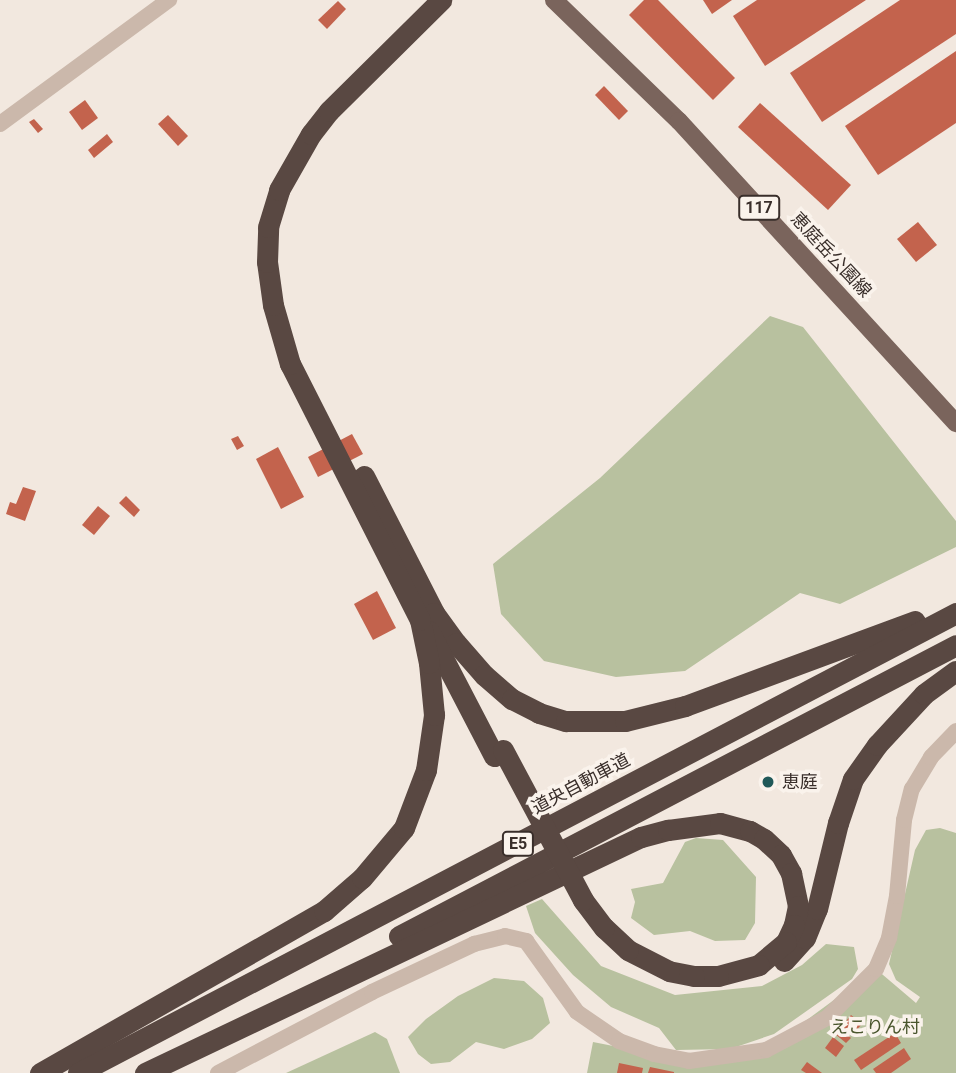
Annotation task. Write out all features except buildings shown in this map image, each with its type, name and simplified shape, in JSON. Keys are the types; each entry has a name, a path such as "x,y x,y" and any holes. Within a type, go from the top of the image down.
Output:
{"highway":[{"path":"441,0 329,111 294,160 279,190 268,227 267,262 272,305 287,345 290,364 577,901 613,954 627,966 656,981 704,989 746,983 790,958 805,938 817,909 838,823 853,779 877,745 924,694 956,671"},
{"path":"427,617 484,675 512,699 552,717 595,723 654,715 725,694 956,606"},
{"name":"道央自動車道","path":"78,1073 956,613"},
{"path":"40,1073 324,911 370,868 404,828 426,769 434,715 427,617"},
{"name":"E5","path":"135,1073 956,645"},
{"path":"145,1073 642,837 668,830 720,823 750,831 764,839 781,855 791,873 798,906 794,925 786,942 759,965 728,974 694,976 669,971 628,950 577,901"}],"main road":[{"name":"恵庭岳公園線","path":"554,0 679,121 956,423"}],"street":[{"path":"0,124 169,0"},
{"path":"218,1073 372,992 474,944 505,936 526,941 578,1012 620,1041 654,1055 689,1061 766,1050 827,1018 876,969 889,938 897,896 904,820 912,789 931,757 956,731"}],"green space":[{"path":"770,316 803,327 956,521 956,547 840,604 800,593 685,671 616,677 544,661 501,614 493,564 600,478"},
{"name":"えこりん村","path":"940,828 956,833 956,1073 587,1073 593,1042 689,1061 766,1050 876,969 916,1003 920,997 896,980 889,964 915,850 926,830"},
{"path":"696,838 723,840 756,877 755,923 745,940 715,941 690,931 654,935 631,918 635,902 631,889 663,883 685,842"},
{"path":"542,899 601,966 675,995 762,986 802,965 826,944 854,947 858,969 852,979 774,1034 730,1049 676,1050 659,1028 611,1007 573,975 535,933 526,906"},
{"path":"494,978 524,981 543,998 550,1023 532,1039 504,1049 476,1042 450,1062 431,1064 418,1054 408,1037 426,1019 458,996"},
{"path":"375,1032 387,1039 400,1073 286,1073"}],"place":[{"name":"恵庭","path":"768,782"}]}
